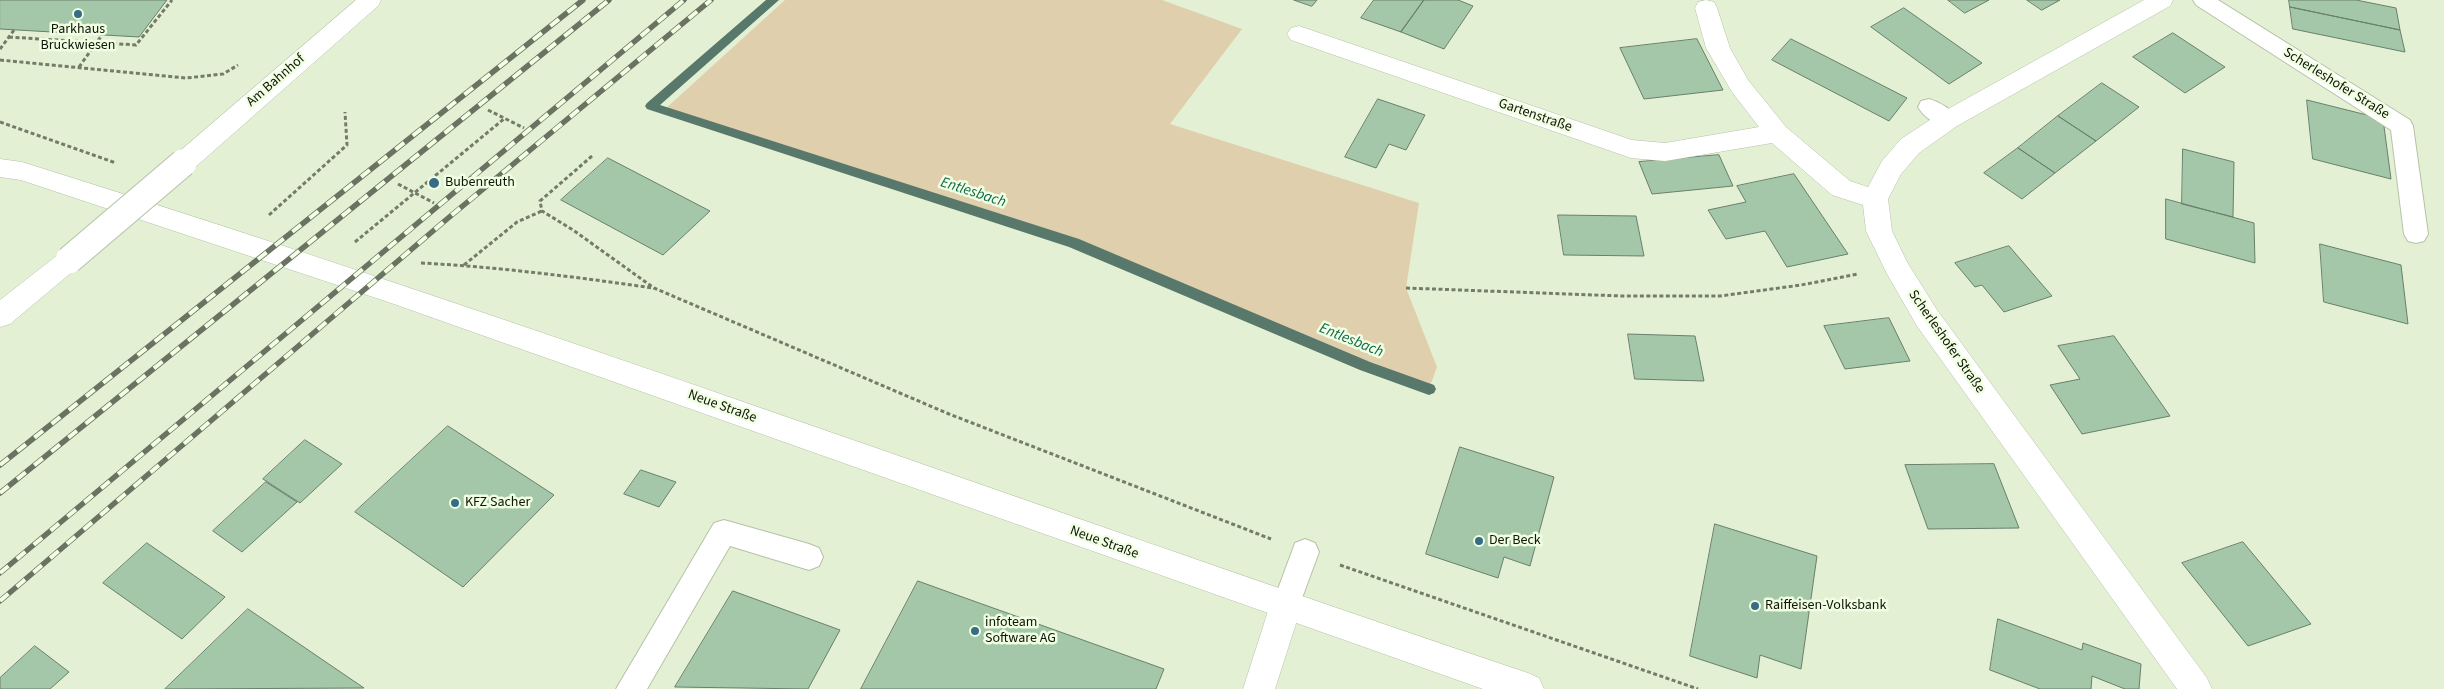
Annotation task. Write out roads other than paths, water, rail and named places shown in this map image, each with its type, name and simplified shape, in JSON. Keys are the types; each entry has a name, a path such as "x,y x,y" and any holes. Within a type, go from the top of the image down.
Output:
{"street":[{"name":"Am Bahnhof","path":"0,316 69,260 370,0"},
{"path":"1706,8 1718,48 1727,64 1740,86 1777,133 1841,188 1875,199 1891,168 1939,114 2162,0"},
{"name":"Gartenstraße","path":"1299,34 1631,149 1665,152 1777,133"},
{"name":"Neue Straße","path":"0,168 22,171 305,263 682,393 1286,608 1528,689"},
{"name":"Scherleshofer Straße","path":"1875,199 1879,231 1896,267 1926,318 2196,689"},
{"path":"1259,689 1286,608"}],"lane":[{"name":"Scherleshofer Straße","path":"2203,0 2402,126 2416,234"},
{"path":"630,689 724,532 809,557"},
{"path":"1286,608 1305,552"}],"waterway":[{"name":"Entlesbach","path":"773,0 651,106 1074,243 1365,366 1429,389"}],"railway":[{"path":"0,465 583,0"},
{"path":"0,493 609,0"},
{"path":"0,573 684,0"},
{"path":"0,601 447,219 711,0"}],"place":[{"name":"Parkhaus Bruckwiesen","path":"78,14"},
{"name":"Bubenreuth","path":"434,183"},
{"name":"KFZ Sacher","path":"455,503"},
{"name":"Der Beck","path":"1479,541"},
{"name":"Raiffeisen-Volksbank","path":"1755,606"},
{"name":"infoteam Software AG","path":"975,631"}]}
